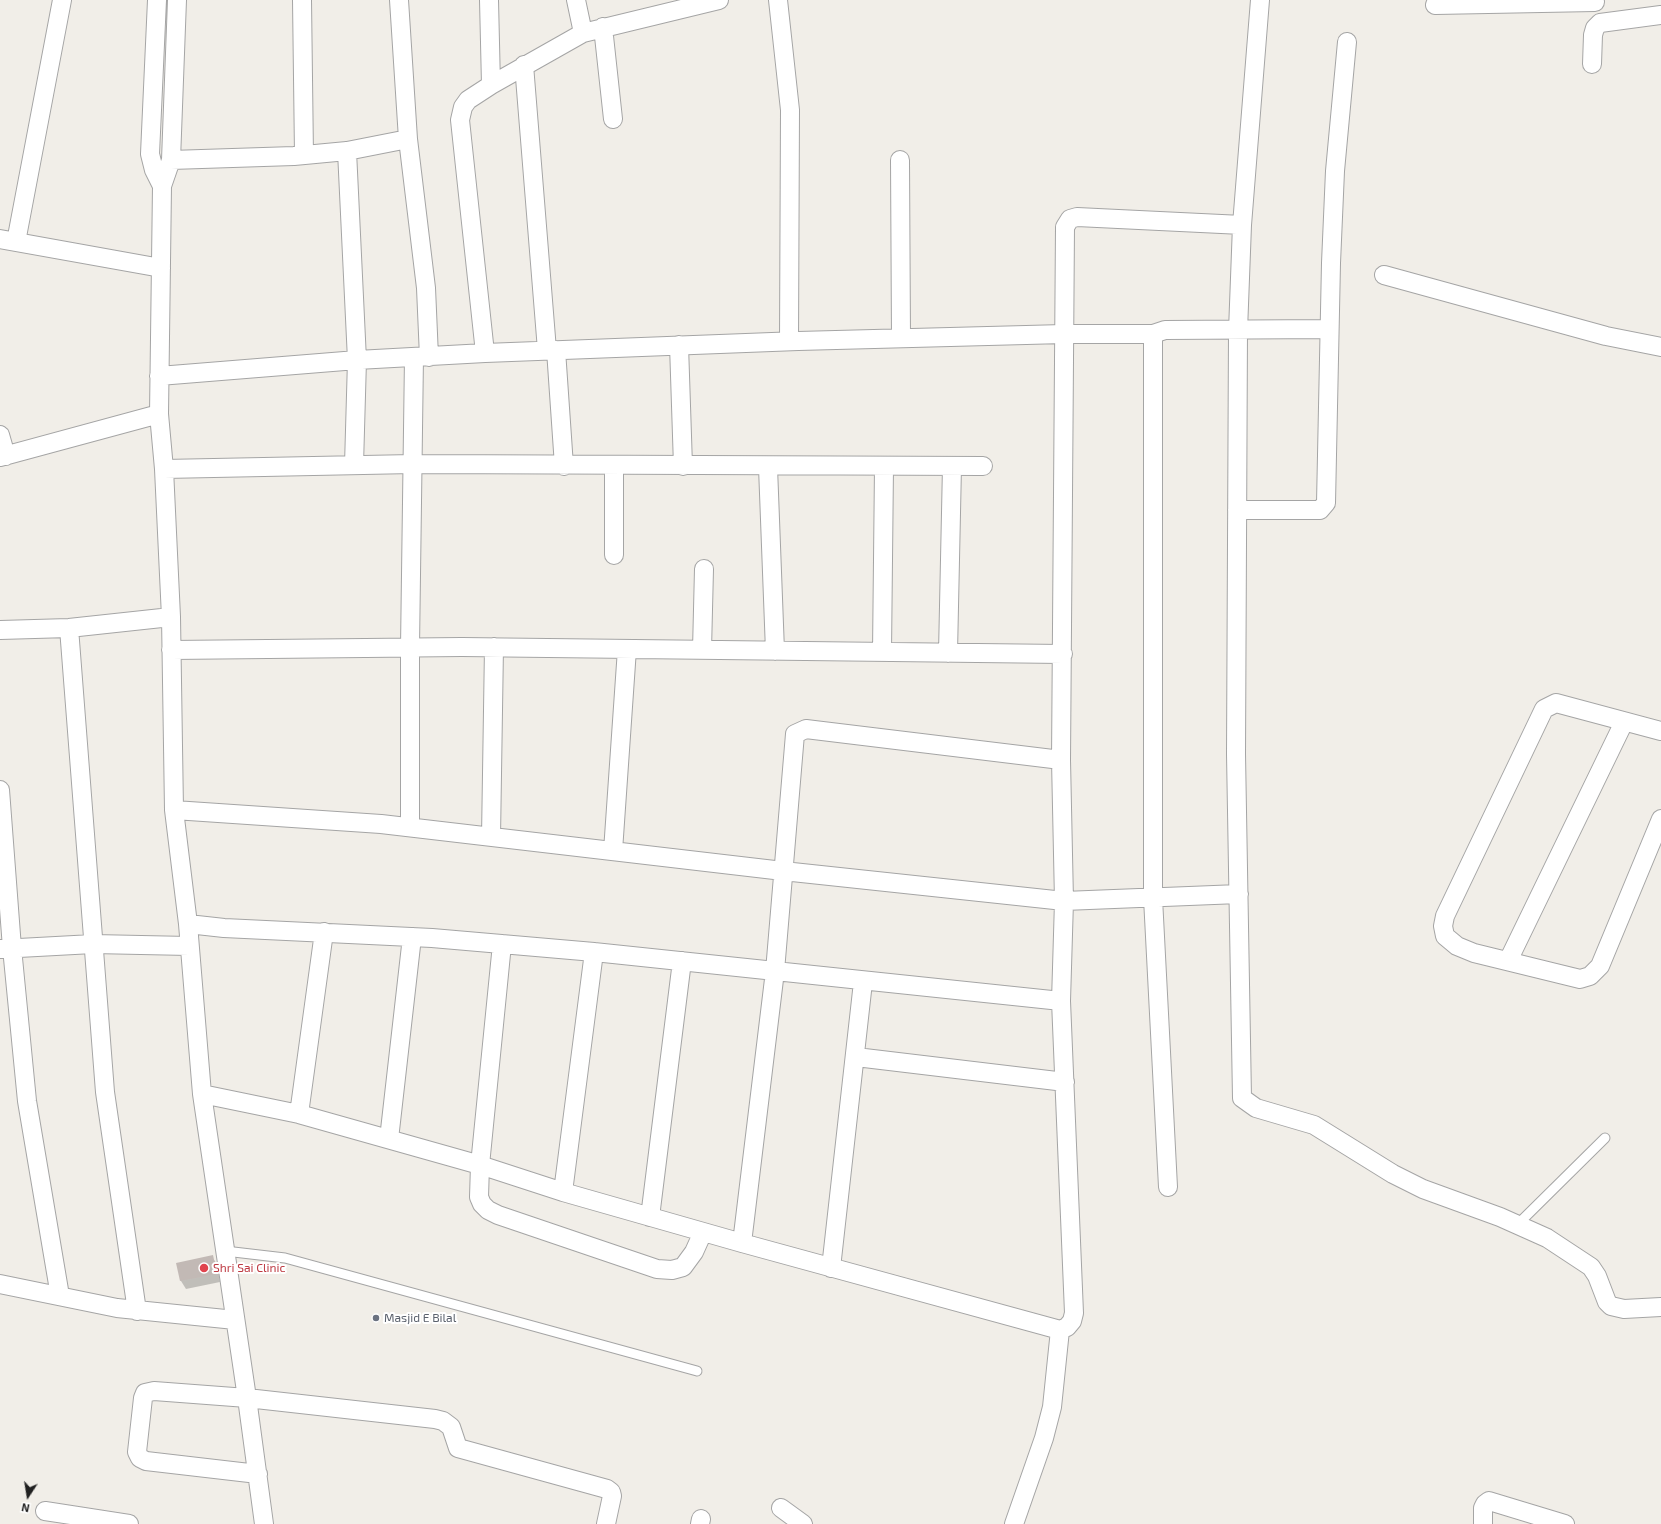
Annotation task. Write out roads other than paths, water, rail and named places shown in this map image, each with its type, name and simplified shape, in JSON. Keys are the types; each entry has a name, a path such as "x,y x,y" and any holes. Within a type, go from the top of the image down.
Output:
{"street":[{"path":"62,0 8,241 161,268"},
{"path":"157,0 150,154 154,170 162,186"},
{"path":"178,0 171,160 162,186 159,414 164,469 171,617 170,650 174,810 188,924 202,1094 264,1524"},
{"path":"302,0 304,155"},
{"path":"399,0 408,139 426,288 413,464 410,647 410,828"},
{"path":"489,0 491,85"},
{"path":"576,0 583,33"},
{"path":"485,353 460,120 463,107 468,100 491,85 583,33 663,7 719,0"},
{"path":"778,0 790,110 789,341"},
{"path":"1260,0 1242,225 1238,331 1236,754 1242,1098 1256,1108 1314,1125 1392,1174 1417,1186 1547,1238 1591,1267 1597,1276 1607,1302 1611,1306 1624,1309 1661,1307"},
{"path":"1437,0 1435,5 1595,2"},
{"path":"1592,64 1593,35 1595,28 1600,23 1661,15"},
{"path":"603,27 613,119"},
{"path":"1237,510 1320,510 1326,503 1334,171 1347,42"},
{"path":"524,65 551,350 564,466"},
{"path":"171,160 304,155 347,151 408,139"},
{"path":"347,151 357,360 354,465"},
{"path":"900,160 900,338"},
{"path":"202,1094 299,1114 480,1165 563,1192 742,1244 1060,1330 1067,1327 1072,1321 1074,1313 1061,1001 1064,901 1061,760 1063,654 1065,227 1070,218 1077,217 1242,225"},
{"path":"1384,275 1606,336 1661,347"},
{"path":"160,376 357,360 551,350 900,338 1064,334 1153,334 1165,330 1238,331 1329,329"},
{"path":"1153,334 1154,898 1168,1187"},
{"path":"679,345 683,466"},
{"path":"0,435 3,456 159,414"},
{"path":"164,469 413,464 768,467 983,466"},
{"path":"614,466 614,555"},
{"path":"948,653 952,466"},
{"path":"768,467 775,651"},
{"path":"882,652 884,467"},
{"path":"702,650 704,569"},
{"path":"0,630 69,628 171,617"},
{"path":"69,628 105,1092 137,1311"},
{"path":"170,650 494,647 1063,654"},
{"path":"491,837 494,647"},
{"path":"612,851 627,649"},
{"path":"1661,731 1556,703 1544,709 1445,916 1443,926 1445,936 1456,946 1474,953 1580,979 1590,976 1600,966 1661,819"},
{"path":"1508,961 1624,722"},
{"path":"742,1244 775,971 793,741 795,734 806,729 1061,760"},
{"path":"0,790 6,948 27,1101 60,1296"},
{"path":"174,810 410,828 783,871 1064,901 1238,894"},
{"path":"188,924 224,928 412,937 594,952 863,982 1061,1001"},
{"path":"299,1114 324,932"},
{"path":"389,1139 412,937"},
{"path":"6,948 93,944 189,946"},
{"path":"502,944 480,1165 479,1197 482,1204 488,1210 498,1215 657,1269 672,1270 683,1267 694,1252 703,1232"},
{"path":"563,1192 594,952"},
{"path":"650,1217 682,961"},
{"path":"831,1268 856,1057 863,982"},
{"path":"856,1057 1065,1082"},
{"path":"0,1284 137,1311 235,1320"},
{"path":"1014,1524 1051,1414 1060,1330"},
{"path":"258,1474 146,1461 140,1458 137,1452 143,1398 145,1393 154,1391 247,1398 435,1419 451,1427 458,1448 607,1489 611,1492 612,1496 611,1507 606,1524"},
{"path":"1483,1524 1483,1508 1489,1501 1564,1524"},
{"path":"781,1508 803,1524"},
{"path":"45,1510 129,1524"}],"lane":[{"path":"1517,1225 1605,1138"},
{"path":"225,1251 285,1258 697,1371"}],"place":[{"name":"Shri Sai Clinic","path":"204,1268"},
{"name":"Masjid E Bilal","path":"376,1318"}]}
